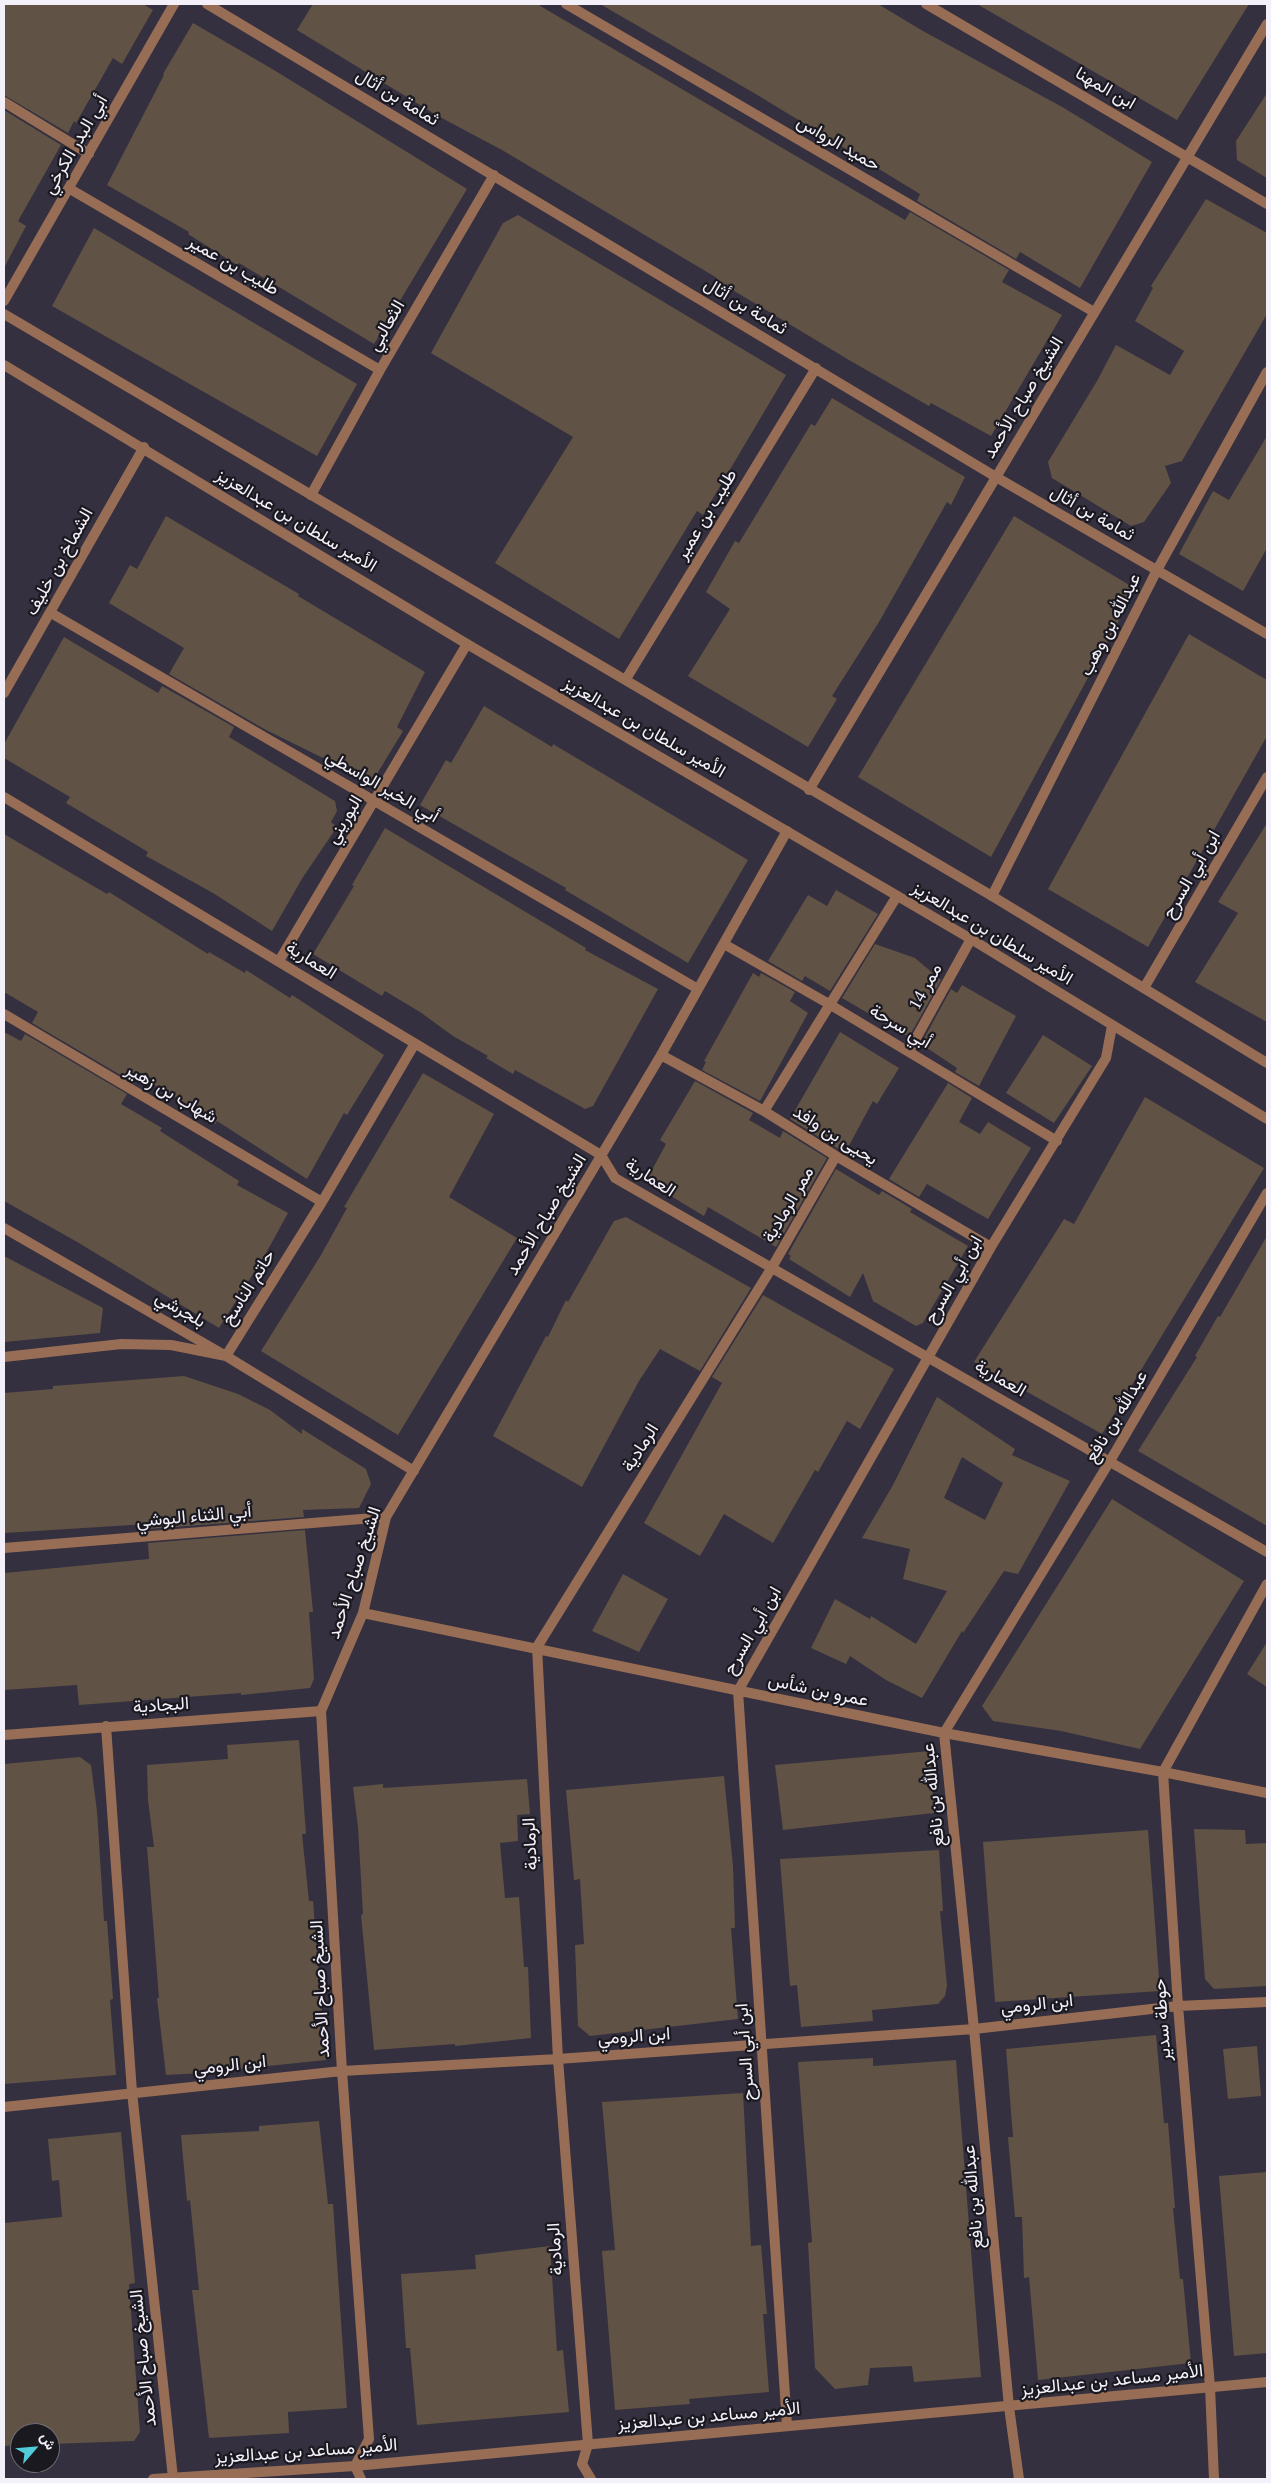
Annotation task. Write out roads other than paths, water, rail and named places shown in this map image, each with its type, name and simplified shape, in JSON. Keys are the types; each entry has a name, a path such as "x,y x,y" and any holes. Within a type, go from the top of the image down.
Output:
{"street":[{"name":"أبي البدر الكرخي","path":"4,301 70,189 174,4"},
{"name":"ثمامة بن أثال","path":"207,4 996,477 1267,634"},
{"name":"حميد الرواس","path":"566,4 1094,312"},
{"name":"ابن المهنا","path":"926,4 1267,204"},
{"name":"الشيخ صباح الأحمد","path":"809,790 1267,24"},
{"path":"4,102 90,154"},
{"name":"الثعالبي","path":"311,495 380,370 494,175"},
{"name":"طليب بن عمير","path":"70,189 380,370"},
{"name":"الأمير سلطان بن عبدالعزيز","path":"4,314 626,679 809,790 992,896 1267,1063"},
{"name":"الأمير سلطان بن عبدالعزيز","path":"4,365 144,447 468,644 972,939 1267,1119"},
{"name":"طليب بن عمير","path":"626,679 816,368"},
{"name":"عبدالله بن وهب","path":"992,896 1157,570 1267,372"},
{"name":"الشماخ بن خليف","path":"4,693 144,447"},
{"name":"أبي الخير الواسطي","path":"51,613 698,990"},
{"name":"البوريني","path":"279,960 468,644"},
{"name":"ابن أبي السرح","path":"1144,988 1267,778"},
{"name":"العمارية","path":"4,797 279,960 414,1045 601,1155 615,1178 1267,1552"},
{"name":"الشيخ صباح الأحمد","path":"355,2466 369,2439 342,2071 321,1711 363,1613 386,1517 661,1054 787,831"},
{"path":"764,1111 897,896"},
{"name":"ممر 14","path":"909,1051 972,939"},
{"name":"أبي سرحة","path":"724,944 909,1051 1057,1141"},
{"name":"شهاب بن زهير","path":"4,1014 322,1202"},
{"name":"ابن أبي السرح","path":"787,2426 738,1691 991,1247 1106,1058 1112,1026"},
{"name":"حاتم الناسخ","path":"226,1356 322,1202 414,1045"},
{"name":"يحيى بن وافد","path":"661,1054 764,1111 836,1156 991,1247"},
{"name":"ممر الرمادية","path":"771,1269 836,1156"},
{"name":"عبدالله بن نافع","path":"1019,2479 1009,2407 944,1733 1110,1461 1267,1193"},
{"name":"بلجرشي","path":"4,1228 226,1356 414,1471"},
{"name":"الرمادية","path":"591,2479 582,2464 588,2444 558,2059 538,1648 771,1269"},
{"path":"4,1357 121,1344 171,1345 226,1356"},
{"name":"أبي الثناء البوشي","path":"4,1548 386,1517"},
{"path":"1163,1772 1267,1584"},
{"name":"عمرو بن شأس","path":"363,1613 944,1733 1163,1772 1267,1793"},
{"name":"البجادية","path":"4,1735 321,1711"},
{"name":"الشيخ صباح الأحمد","path":"106,1726 132,2092 173,2478"},
{"name":"حوطة سدير","path":"1163,1772 1178,2006 1210,2387 1214,2479"},
{"name":"ابن الرومي","path":"4,2107 342,2071 558,2059 974,2029 1178,2006 1267,2002"},
{"name":"الأمير مساعد بن عبدالعزيز","path":"153,2479 355,2466 1267,2382"},
{"path":"355,2466 361,2479"}]}
